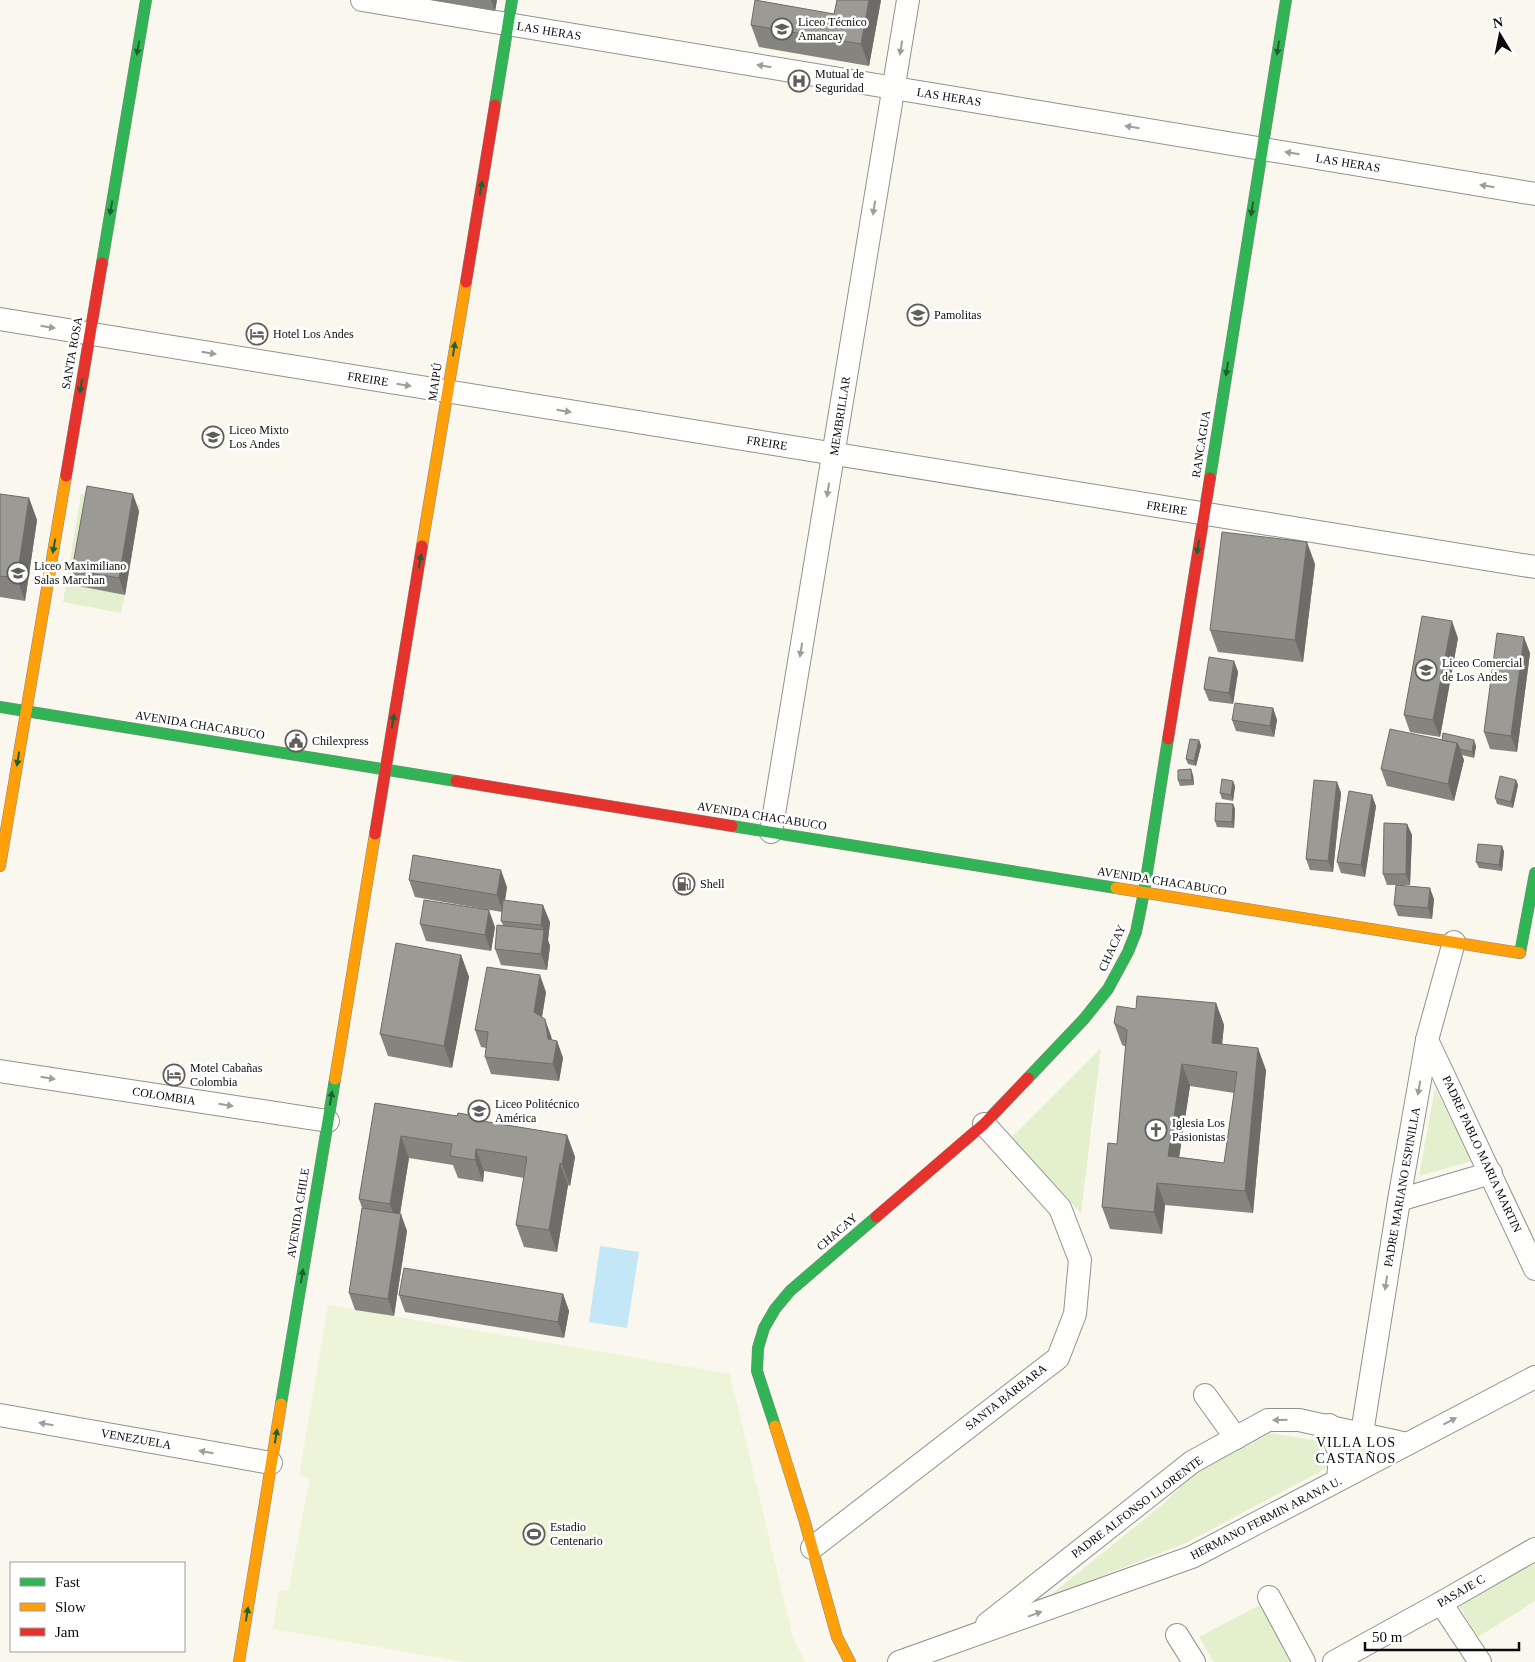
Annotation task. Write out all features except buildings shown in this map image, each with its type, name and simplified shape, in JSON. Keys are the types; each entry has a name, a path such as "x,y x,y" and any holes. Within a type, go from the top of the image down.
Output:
{"main road":[{"name":"SANTA ROSA","path":"0,866 146,0"},
{"name":"MAIPÚ","path":"385,769 512,0"},
{"name":"RANCAGUA","path":"1144,892 1286,0"},
{"name":"AVENIDA CHACABUCO","path":"0,707 1454,942 1524,956 1535,873"},
{"name":"AVENIDA CHILE","path":"239,1662 385,769"},
{"name":"CHACAY","path":"850,1662 837,1637 812,1548 757,1371 758,1346 764,1328 772,1311 790,1291 984,1124 1084,1018 1108,989 1119,971 1136,932 1144,892"}],"street":[{"name":"LAS HERAS","path":"362,0 1535,194"},
{"name":"MEMBRILLAR","path":"771,832 908,0"},
{"name":"FREIRE","path":"0,320 1535,567"},
{"name":"PADRE MARIANO ESPINILLA","path":"1362,1433 1427,1040 1454,942"},
{"name":"PADRE PABLO MARIA MARTIN","path":"1427,1040 1535,1269"},
{"name":"COLOMBIA","path":"0,1071 328,1120"},
{"name":"SANTA BÁRBARA","path":"812,1548 1058,1358 1075,1314 1080,1260 1060,1208 984,1124"},
{"path":"1400,1200 1491,1174"},
{"name":"HERMANO FERMIN ARANA U.","path":"899,1662 1192,1557 1535,1376"},
{"path":"1205,1395 1236,1438"},
{"name":"VENEZUELA","path":"0,1415 271,1463"},
{"name":"PADRE ALFONSO LLORENTE","path":"972,1636 1192,1462 1268,1420 1299,1420 1329,1425 1407,1444"},
{"path":"1329,1425 1340,1455 1338,1480"},
{"name":"PASAJE C","path":"1334,1662 1535,1549"},
{"path":"1269,1597 1304,1662"},
{"path":"1441,1603 1480,1662"},
{"path":"1177,1635 1194,1662"}],"green space":[{"path":"81,494 140,505 139,511 93,503 78,586 125,595 121,613 63,602"},
{"path":"1101,1048 1081,1213 1010,1139"},
{"path":"1435,1088 1472,1161 1419,1176"},
{"name":"Estadio Centenario","path":"328,1305 730,1374 793,1638 805,1662 465,1662 273,1629 279,1590 288,1591 310,1478 299,1476"},
{"path":"1271,1433 1319,1441 1327,1468 1184,1544 1048,1597 1162,1505 1194,1474"},
{"path":"1346,1439 1377,1448 1350,1460"},
{"path":"1535,1555 1535,1601 1478,1637 1457,1603"},
{"path":"1260,1605 1292,1662 1214,1662 1199,1637"}],"water":[{"path":"600,1246 639,1252 627,1328 589,1322"}],"traffic: fast":[{"path":"102,263 146,0"},
{"path":"495,105 512,0"},
{"path":"1210,478 1286,0"},
{"path":"0,707 456,781"},
{"path":"1028,1078 1084,1019 1108,989 1128,952 1136,932 1144,892 1168,739"},
{"path":"732,826 1116,888"},
{"path":"1520,953 1535,873"},
{"path":"281,1404 335,1079"},
{"path":"775,1426 757,1371 758,1348 764,1328 775,1309 790,1291 876,1217"}],"traffic: slow":[{"path":"422,546 466,282"},
{"path":"0,866 66,476"},
{"path":"335,1079 375,834"},
{"path":"1116,888 1520,953"},
{"path":"239,1662 281,1404"},
{"path":"775,1426 804,1519 837,1637 850,1662"}],"traffic: jam":[{"path":"466,282 495,105"},
{"path":"66,476 102,263"},
{"path":"1168,739 1210,478"},
{"path":"375,834 422,546"},
{"path":"456,781 732,826"},
{"path":"876,1217 984,1124 1028,1078"}],"place":[{"name":"Liceo Técnico Amancay","path":"782,29"},
{"name":"Mutual de Seguridad","path":"799,81"},
{"name":"Pamolitas","path":"918,315"},
{"name":"Hotel Los Andes","path":"257,334"},
{"name":"Liceo Mixto Los Andes","path":"213,437"},
{"name":"Liceo Maximiliano Salas Marchan","path":"18,573"},
{"name":"Liceo Comercial de Los Andes","path":"1426,670"},
{"name":"Chilexpress","path":"296,741"},
{"name":"Shell","path":"684,884"},
{"name":"Motel Cabañas Colombia","path":"174,1075"},
{"name":"Liceo Politécnico América","path":"479,1111"},
{"name":"Iglesia Los Pasionistas","path":"1156,1130"},
{"name":"Estadio Centenario","path":"534,1534"}],"district":[{"name":"VILLA LOS CASTAÑOS","path":"1356,1450"}]}
